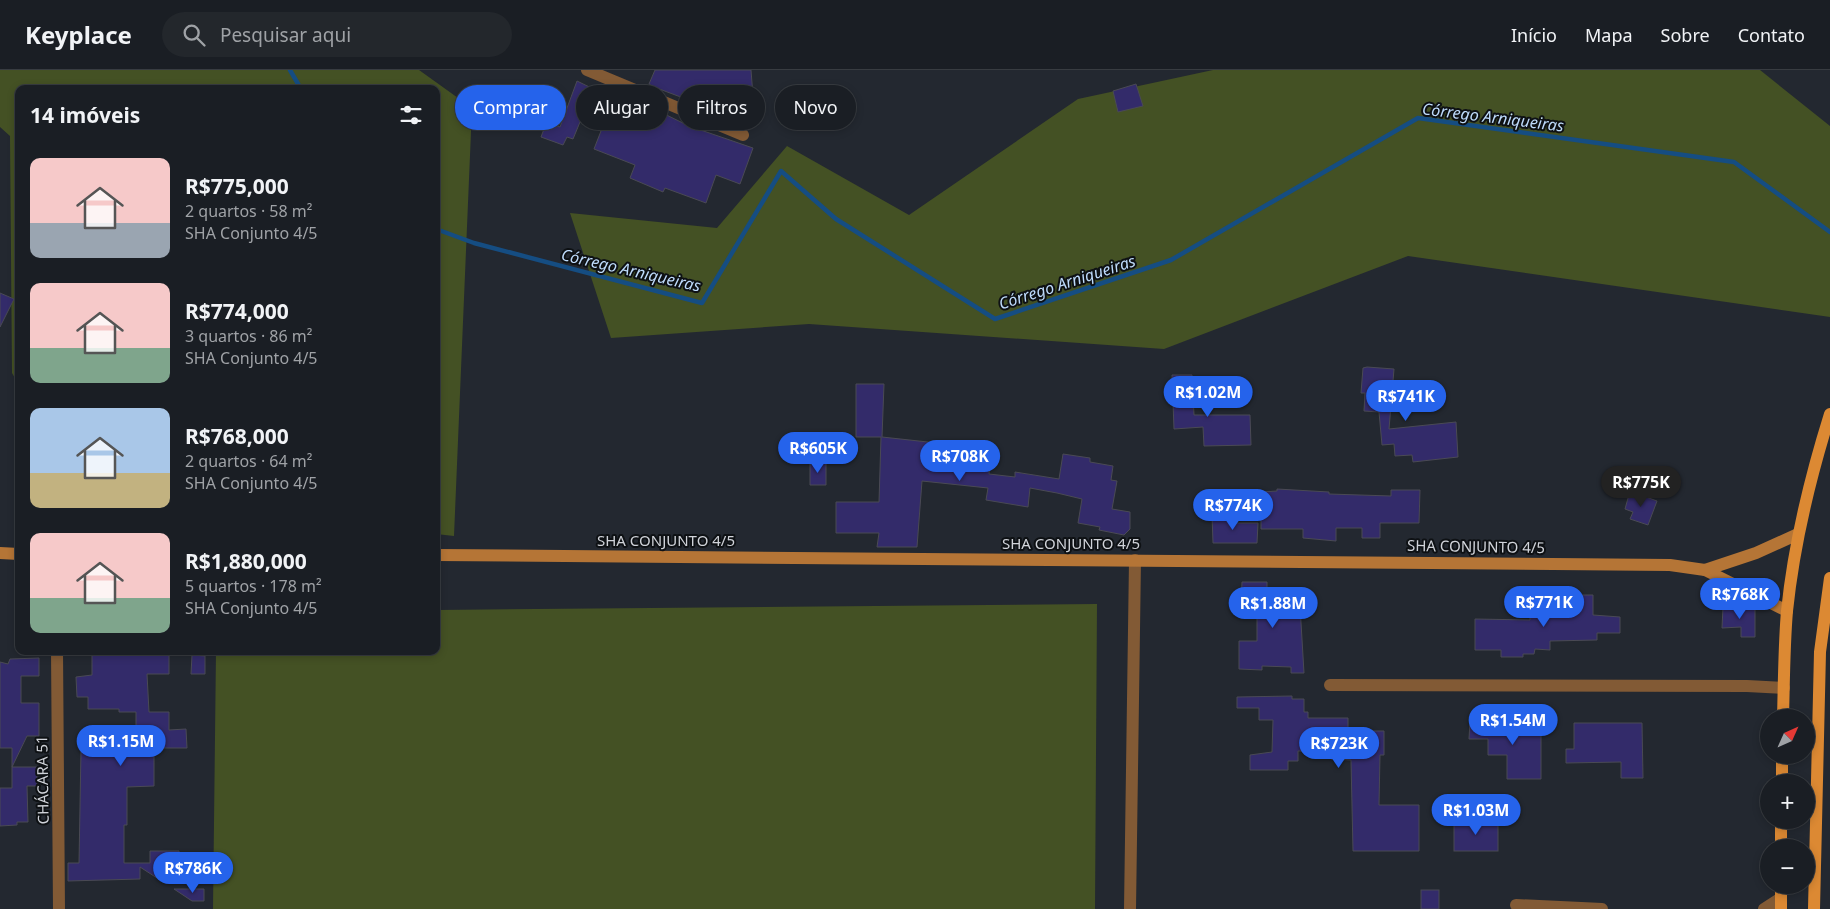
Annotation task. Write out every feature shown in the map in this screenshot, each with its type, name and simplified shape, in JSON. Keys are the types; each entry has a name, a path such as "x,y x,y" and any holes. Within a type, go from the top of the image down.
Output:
{"main road":[{"path":"1783,709 1787,611 1798,534 1811,474 1830,414"},
{"path":"1814,909 1820,652 1830,578"}],"street":[{"path":"587,70 743,135"},
{"name":"SHA CONJUNTO 4/5","path":"1705,570 1756,553 1798,534"},
{"path":"0,553 15,554"},
{"name":"SHA CONJUNTO 4/5","path":"440,555 1670,565 1705,570 1787,611"},
{"path":"1130,909 1135,560"},
{"name":"CHÁCARA 51","path":"57,655 59,909"},
{"path":"1330,685 1747,686 1784,688"},
{"path":"1764,909 1781,897"},
{"path":"1516,905 1602,909"}],"green space":[{"path":"0,70 419,70 440,85 15,85 15,378 12,373 10,136 0,127"},
{"path":"1213,70 1760,70 1830,126 1830,317 1408,256 1164,349 809,324 611,338 570,213 717,228 787,146 909,215 1078,99"},
{"path":"440,85 455,96 455,130 471,130 454,536 440,534"},
{"path":"1097,604 1095,909 213,909 216,655 440,655 440,610"}],"building":[{"path":"655,70 751,70 752,85 678,85 678,96 668,92 668,85 649,84"},
{"path":"577,81 585,85 576,85 577,130 573,139 567,137 563,145 541,137 544,130 566,130 566,111"},
{"path":"1136,84 1143,106 1118,112 1113,91"},
{"path":"668,116 678,121 678,130 701,130 753,148 740,184 716,175 706,203 665,188 663,192 630,178 635,165 594,149 601,131 599,130 668,130"},
{"path":"0,293 14,299 0,327"},
{"path":"1363,368 1394,369 1389,429 1456,422 1458,457 1413,462 1412,455 1395,456 1394,444 1382,445 1379,412 1364,411 1365,393 1361,393"},
{"path":"1172,375 1192,375 1194,415 1250,415 1251,445 1204,446 1203,427 1174,429"},
{"path":"856,384 884,384 882,437 992,449 989,474 1015,477 1015,472 1059,479 1063,454 1090,458 1090,462 1113,466 1111,480 1117,481 1112,509 1130,512 1130,529 1124,535 1099,530 1100,527 1078,523 1082,499 1057,493 1030,488 1028,507 986,500 988,488 922,481 917,547 877,547 879,533 836,533 836,502 879,502 881,437 856,437"},
{"path":"826,463 826,485 810,485 810,464"},
{"path":"1277,489 1329,492 1329,494 1391,496 1391,490 1420,490 1419,523 1380,523 1380,538 1362,538 1362,528 1336,528 1336,541 1303,538 1303,529 1261,529 1261,492 1277,491"},
{"path":"1630,491 1657,501 1648,525 1630,519 1633,512 1625,509"},
{"path":"1212,515 1236,515 1235,523 1258,523 1257,543 1213,543"},
{"path":"1242,582 1267,582 1267,589 1299,589 1304,673 1291,673 1291,667 1262,666 1262,670 1239,669 1239,641 1257,641 1257,605 1241,605"},
{"path":"1568,595 1593,595 1593,615 1620,617 1620,633 1597,633 1597,640 1550,641 1550,650 1535,649 1534,654 1523,654 1523,657 1501,657 1501,650 1475,650 1475,619 1530,620 1530,609 1568,608"},
{"path":"1723,607 1755,607 1755,637 1741,637 1741,627 1722,628"},
{"path":"92,655 169,655 169,674 147,674 149,712 169,712 169,730 186,729 187,748 154,748 154,786 127,787 124,863 150,863 150,851 179,851 180,878 157,878 140,867 140,879 68,881 68,863 79,863 81,750 135,749 136,712 119,712 119,709 88,709 88,697 77,697 76,677 92,675"},
{"path":"192,655 205,656 205,674 191,674"},
{"path":"39,658 39,676 21,676 21,703 39,703 39,736 27,736 12,767 12,748 0,748 0,662 8,664 10,659"},
{"path":"1292,696 1292,699 1304,699 1304,712 1308,712 1308,718 1348,718 1348,731 1384,731 1384,755 1380,755 1379,805 1419,805 1419,851 1353,851 1351,760 1331,759 1331,748 1308,748 1308,751 1298,751 1298,761 1288,761 1288,770 1250,770 1250,755 1272,752 1273,720 1259,720 1259,708 1237,708 1237,697"},
{"path":"1470,721 1541,723 1541,779 1507,779 1507,755 1488,755 1488,739 1469,739"},
{"path":"1574,723 1642,723 1643,778 1621,778 1621,762 1566,763 1566,749 1574,749"},
{"path":"12,767 37,767 37,786 27,786 28,822 17,822 17,825 0,826 0,788 12,788"},
{"path":"1454,821 1498,821 1498,851 1454,851"},
{"path":"174,889 204,889 204,901 192,901"},
{"path":"1421,890 1439,890 1439,909 1421,909"}],"waterway":[{"name":"Córrego Arniqueiras","path":"290,70 299,85"},
{"name":"Córrego Arniqueiras","path":"440,230 474,243 702,303 781,171 836,219 995,319 1171,260 1418,118 1734,162 1830,232"}]}
